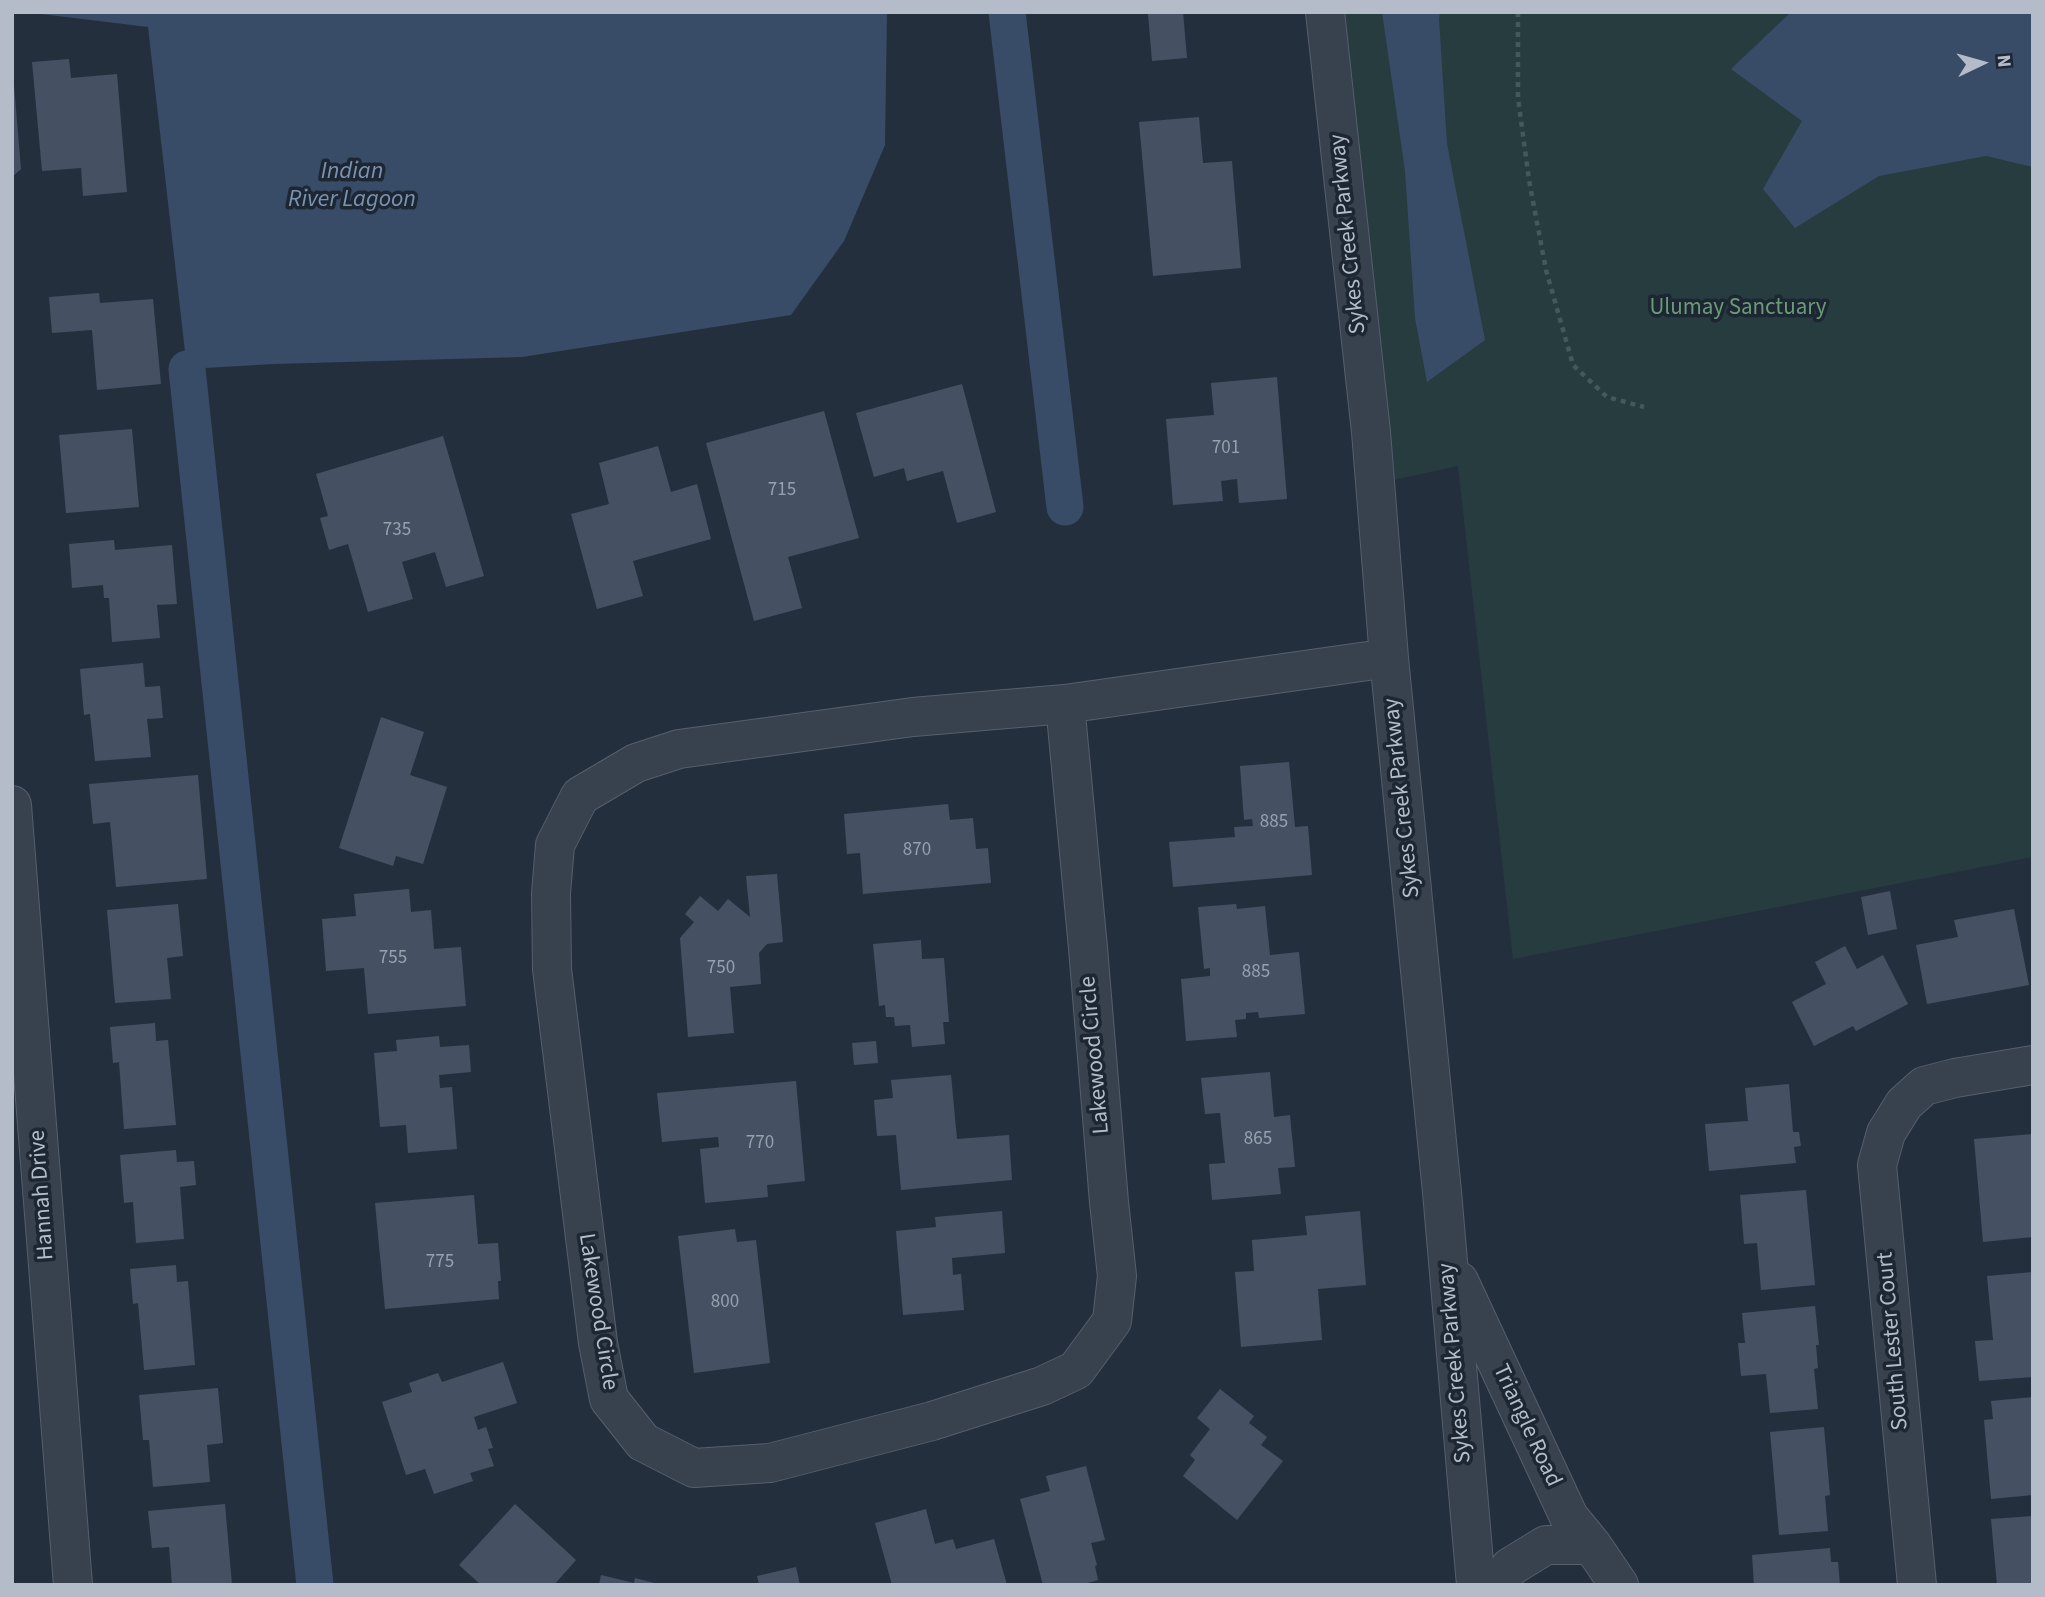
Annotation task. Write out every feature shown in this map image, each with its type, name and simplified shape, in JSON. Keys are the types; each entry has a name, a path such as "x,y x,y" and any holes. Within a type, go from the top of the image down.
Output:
{"street":[{"name":"Sykes Creek Parkway","path":"1325,12 1371,432 1389,658 1476,1585"},
{"name":"Lakewood Circle","path":"1065,704 1117,1276 1112,1321 1076,1370 1042,1386 932,1421 824,1449 770,1462 694,1468 642,1442 609,1399 598,1343 552,969 551,893 555,845 580,796 636,762 679,749 913,717 1065,704 1389,658"},
{"name":"Hannah Drive","path":"12,805 74,1585"},
{"name":"South Lester Court","path":"1917,1585 1877,1165 1886,1132 1904,1104 1924,1086 1955,1077 2033,1065"},
{"name":"Triangle Road","path":"1447,1257 1569,1517 1619,1585"},
{"path":"1498,1585 1510,1567 1546,1545 1592,1545"}],"path":[{"path":"1518,12 1518,98 1529,180 1546,270 1573,365 1607,397 1644,407"}],"green space":[{"name":"Ulumay Sanctuary","path":"1324,12 2033,12 2033,857 1513,959 1458,466 1375,484"}],"water":[{"name":"Indian River Lagoon","path":"25,12 887,12 885,145 844,241 791,315 522,357 187,369 148,27"},
{"path":"1382,12 1440,12 1447,144 1485,340 1427,382 1415,318 1405,171"},
{"path":"1791,12 2033,12 2033,167 1986,156 1879,176 1795,228 1763,189 1802,121 1731,69"}],"building":[{"path":"1183,12 1187,58 1152,61 1148,14"},
{"path":"69,59 71,78 117,74 127,192 83,196 81,168 42,171 32,62"},
{"path":"12,85 21,169 12,177"},
{"path":"1199,117 1203,163 1232,161 1241,268 1153,276 1139,122"},
{"path":"99,293 100,303 153,299 161,384 97,390 92,330 52,333 49,297"},
{"path":"1277,377 1287,499 1239,503 1237,479 1221,481 1223,501 1173,505 1166,419 1214,415 1211,383"},
{"path":"962,384 996,512 957,523 943,471 907,481 904,468 874,477 856,413"},
{"path":"824,411 859,538 788,557 802,608 754,621 706,443"},
{"path":"132,429 139,507 66,513 59,435"},
{"path":"443,436 484,576 446,587 435,552 402,562 413,599 368,612 348,544 329,550 320,518 328,516 316,474"},
{"path":"658,446 671,492 697,484 711,539 633,561 643,596 597,609 571,514 609,504 599,463"},
{"path":"114,540 115,550 172,545 177,604 157,605 160,638 112,642 109,598 104,598 103,585 72,588 69,544"},
{"path":"143,663 145,687 160,686 163,718 147,719 151,757 95,761 90,714 84,715 80,669"},
{"path":"381,717 424,732 410,775 447,787 423,864 396,856 393,866 339,848"},
{"path":"1289,762 1295,827 1308,826 1312,875 1173,887 1169,842 1235,837 1234,827 1253,826 1252,819 1244,820 1240,766"},
{"path":"198,775 207,879 116,887 110,822 93,824 89,784"},
{"path":"948,804 950,820 973,818 976,849 988,848 991,883 863,894 860,853 847,854 844,814"},
{"path":"777,874 783,942 767,944 759,953 761,984 730,987 734,1033 688,1037 680,938 694,922 685,914 700,896 718,911 728,899 750,917 746,876"},
{"path":"409,889 411,912 431,910 434,949 461,947 466,1006 368,1014 364,968 326,971 322,919 356,916 354,894"},
{"path":"1890,891 1897,929 1868,935 1861,897"},
{"path":"178,904 183,956 167,958 171,999 115,1003 107,910"},
{"path":"1236,904 1237,909 1265,906 1270,955 1299,952 1305,1014 1259,1018 1258,1012 1246,1013 1246,1019 1235,1020 1237,1037 1186,1041 1181,979 1210,976 1210,968 1204,969 1198,907"},
{"path":"2014,909 2029,985 1927,1004 1916,945 1958,937 1954,920"},
{"path":"921,940 922,959 944,958 949,1022 943,1022 945,1044 912,1047 910,1025 895,1026 894,1017 886,1017 885,1005 879,1006 873,944"},
{"path":"1845,946 1857,969 1883,955 1908,1004 1856,1031 1853,1026 1814,1046 1792,1002 1826,984 1815,962"},
{"path":"155,1023 156,1041 168,1040 176,1125 124,1129 119,1062 113,1063 110,1027"},
{"path":"439,1036 440,1047 469,1045 471,1072 439,1075 440,1088 452,1087 457,1149 408,1153 406,1125 380,1127 374,1053 397,1051 396,1040"},
{"path":"876,1041 878,1063 854,1065 852,1043"},
{"path":"1270,1072 1274,1117 1290,1115 1295,1167 1278,1168 1281,1194 1212,1200 1209,1164 1225,1163 1220,1113 1205,1114 1201,1078"},
{"path":"951,1075 957,1139 1009,1135 1012,1180 901,1190 896,1135 877,1136 874,1100 893,1098 891,1080"},
{"path":"796,1081 805,1181 767,1185 768,1197 705,1203 700,1149 719,1147 718,1137 662,1142 657,1093"},
{"path":"1789,1084 1793,1132 1799,1132 1801,1146 1794,1147 1796,1163 1709,1171 1705,1124 1748,1121 1745,1088"},
{"path":"2033,1134 2033,1237 1983,1242 1974,1139"},
{"path":"176,1150 177,1162 194,1161 196,1185 180,1187 184,1239 136,1243 133,1202 124,1203 120,1155"},
{"path":"1806,1190 1815,1285 1761,1290 1757,1243 1744,1244 1740,1195"},
{"path":"474,1195 478,1244 498,1243 501,1281 498,1281 499,1299 385,1309 375,1203"},
{"path":"1002,1211 1005,1253 952,1258 953,1275 961,1274 964,1310 903,1315 896,1231 936,1227 935,1217"},
{"path":"1360,1211 1366,1285 1318,1289 1322,1340 1241,1347 1235,1272 1254,1271 1252,1240 1307,1235 1305,1216"},
{"path":"735,1229 737,1242 756,1240 770,1363 694,1373 678,1236"},
{"path":"176,1265 177,1282 188,1281 195,1365 144,1370 138,1303 133,1304 130,1269"},
{"path":"2033,1272 2033,1377 1979,1381 1975,1341 1993,1340 1987,1276"},
{"path":"1815,1306 1819,1345 1816,1345 1818,1368 1814,1369 1818,1409 1770,1413 1766,1374 1741,1376 1738,1343 1745,1343 1742,1313"},
{"path":"503,1362 517,1403 474,1417 478,1430 486,1427 493,1448 488,1449 494,1466 470,1473 473,1481 434,1494 425,1469 406,1475 382,1402 412,1392 409,1383 438,1373 442,1382"},
{"path":"218,1388 223,1443 207,1445 210,1482 153,1487 149,1440 143,1440 139,1395"},
{"path":"1220,1389 1254,1416 1249,1423 1267,1437 1261,1445 1283,1461 1237,1520 1183,1476 1195,1460 1190,1455 1210,1429 1197,1418"},
{"path":"2033,1397 2033,1495 1991,1499 1984,1420 1993,1419 1991,1401"},
{"path":"1824,1427 1830,1495 1825,1496 1828,1531 1779,1535 1770,1432"},
{"path":"1086,1466 1105,1540 1091,1543 1098,1580 1081,1585 1043,1585 1020,1499 1050,1491 1046,1476"},
{"path":"225,1504 232,1585 172,1585 169,1547 152,1548 148,1511"},
{"path":"515,1504 576,1560 554,1585 481,1585 459,1565"},
{"path":"926,1509 935,1544 953,1539 956,1549 994,1539 1007,1585 892,1585 875,1523"},
{"path":"2033,1516 2033,1585 1997,1585 1991,1519"},
{"path":"1830,1548 1831,1562 1838,1562 1840,1585 1754,1585 1752,1555"},
{"path":"796,1567 800,1585 759,1585 757,1576"},
{"path":"601,1575 634,1583 635,1578 662,1585 599,1585"}],"waterway":[{"path":"1007,12 1065,507"},
{"path":"187,369 315,1585"}]}
